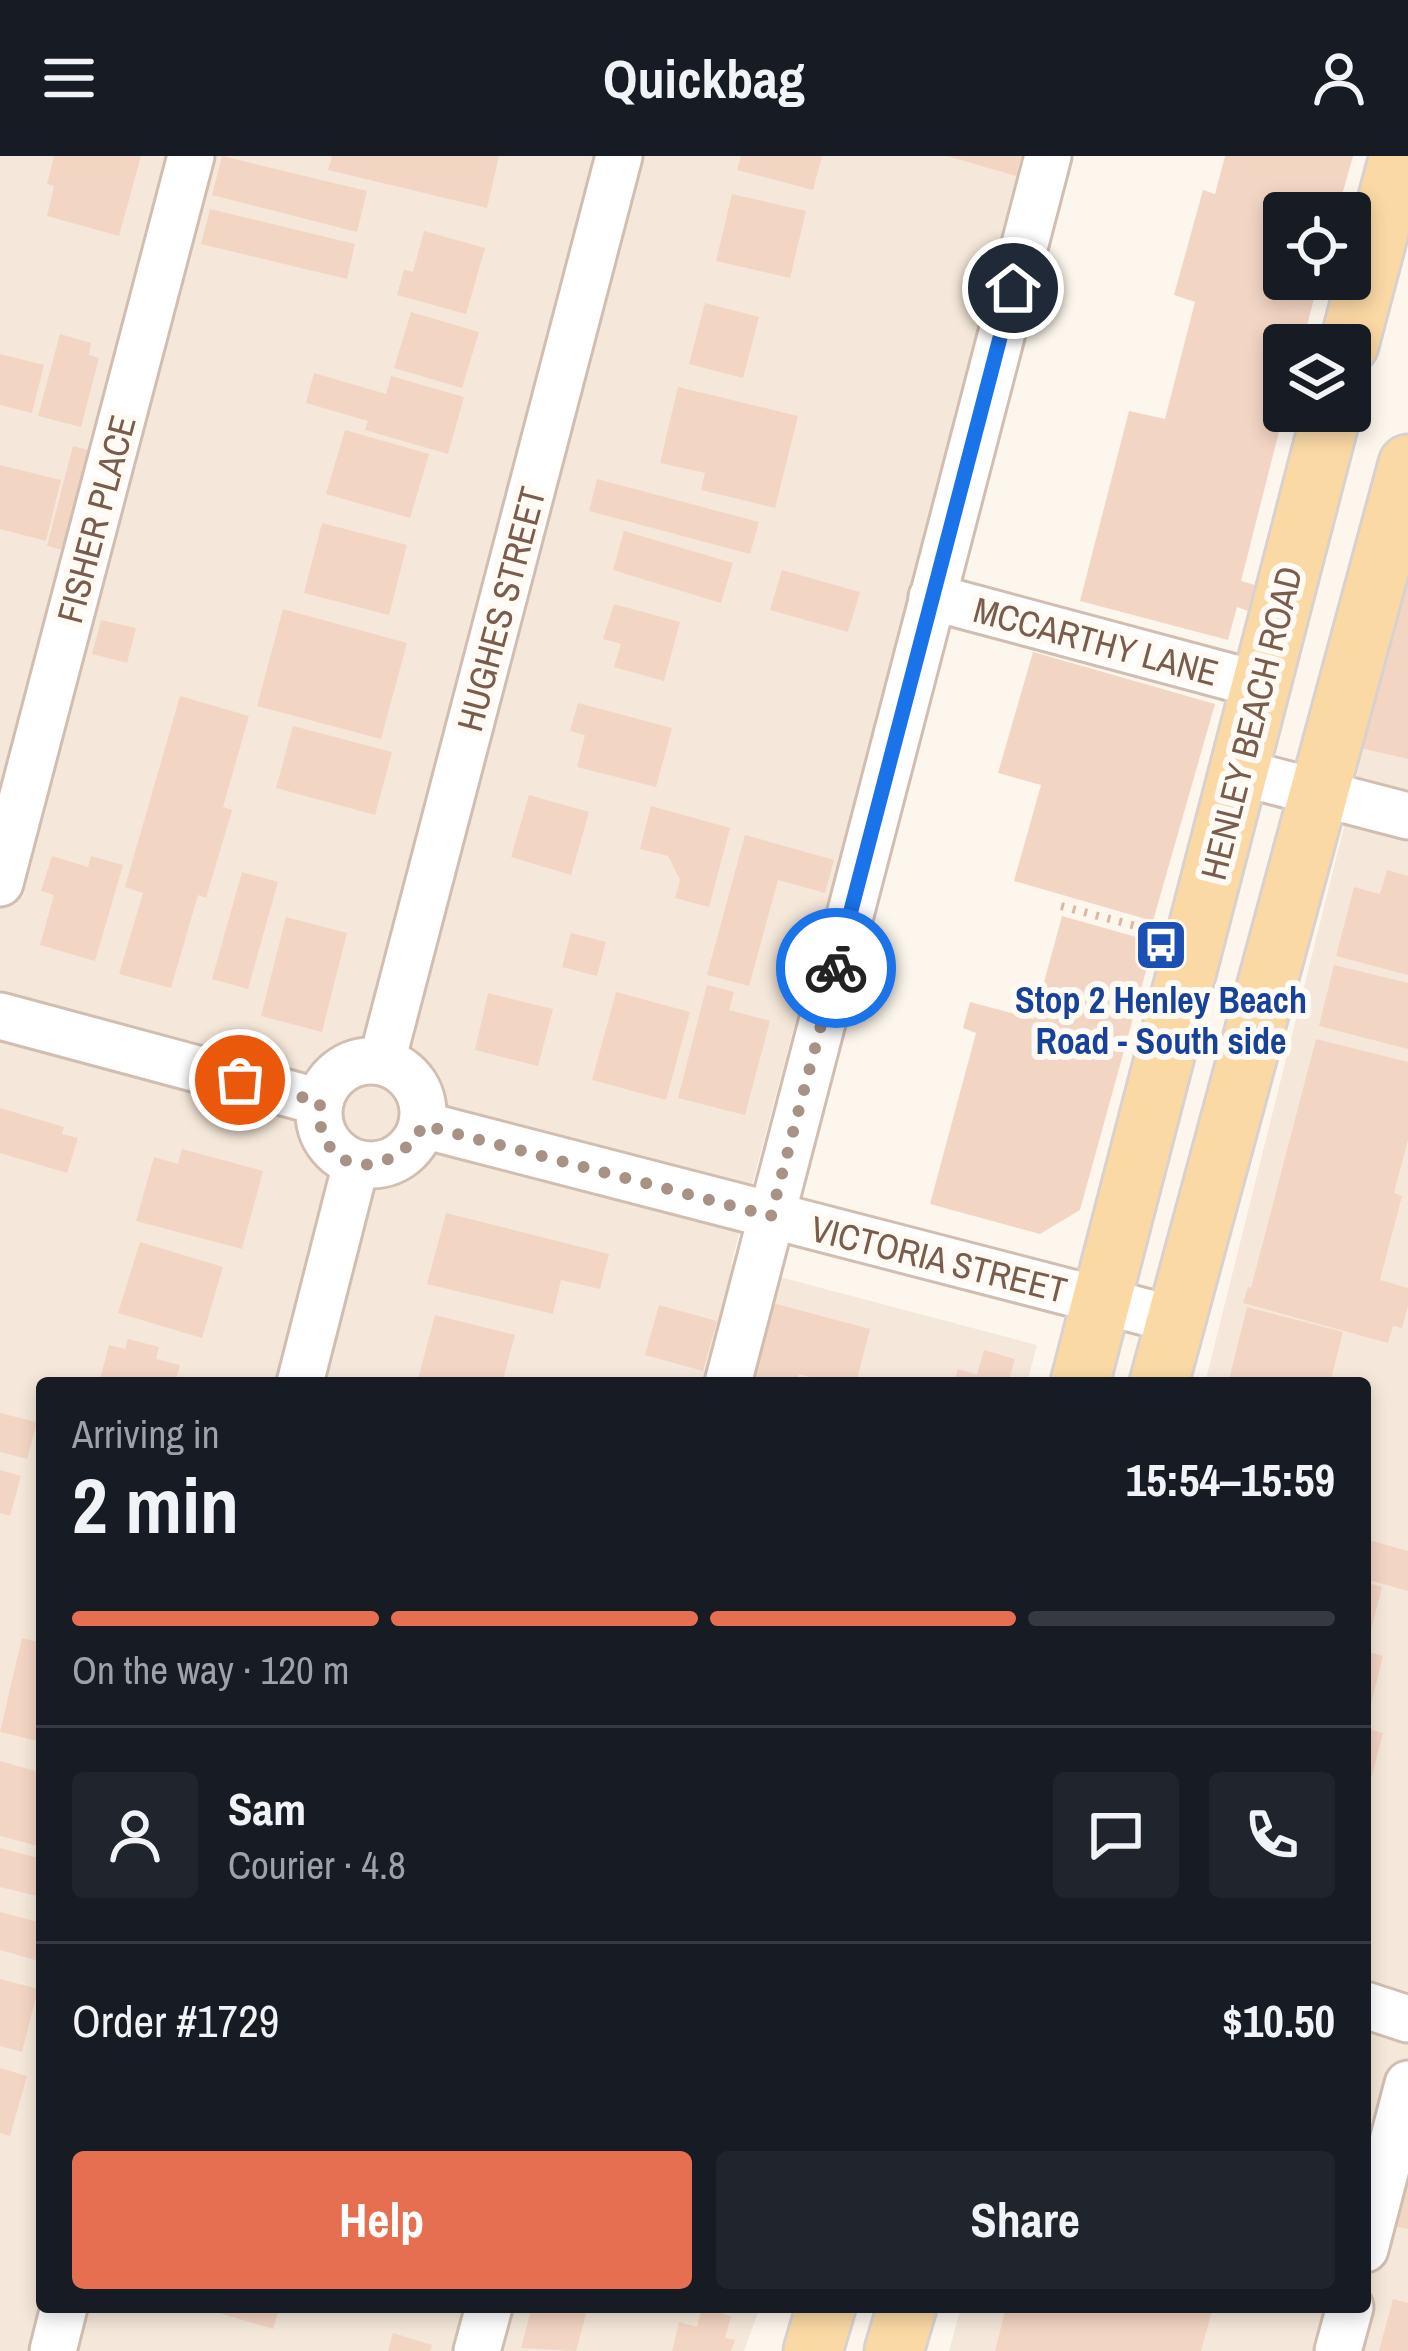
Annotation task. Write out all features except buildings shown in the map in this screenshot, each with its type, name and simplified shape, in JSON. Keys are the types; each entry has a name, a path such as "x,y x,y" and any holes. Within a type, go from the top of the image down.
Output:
{"main road":[{"path":"1355,324 1399,156"},
{"name":"HENLEY BEACH ROAD","path":"1082,1377 1326,432"},
{"path":"1161,1377 1408,464"},
{"path":"813,2351 824,2313"},
{"path":"894,2351 905,2313"}],"street":[{"name":"FISHER PLACE","path":"0,883 191,156"},
{"name":"HUGHES STREET","path":"382,1061 619,156"},
{"path":"730,1377 1048,156"},
{"name":"MCCARTHY LANE","path":"932,597 1260,685"},
{"path":"1240,772 1408,816"},
{"path":"0,1016 320,1102"},
{"path":"382,1061 400,1069 421,1096 423,1125 414,1144 387,1164 356,1164 335,1151 322,1131 320,1102 330,1080 353,1064 382,1061"},
{"name":"VICTORIA STREET","path":"423,1125 1176,1320"},
{"path":"302,1377 356,1164"},
{"path":"1371,2008 1408,2019"},
{"path":"1371,2226 1408,2084"},
{"path":"53,2351 62,2313"},
{"path":"477,2351 486,2313"},
{"path":"1338,2351 1348,2313"}],"path":[{"path":"1061,906 1170,935"}],"shaded area":[{"path":"0,156 1026,156 731,1264 1037,1345 1029,1377 36,1377 36,2313 758,2313 744,2351 0,2351"},
{"path":"1408,571 1408,2351 949,2351 959,2313 1371,2313 1371,1377 1206,1377"}],"way so far":[{"path":"240,1080 320,1102 322,1131 335,1151 356,1164 387,1164 414,1144 423,1125 771,1216 836,968"}],"place":[{"name":"Stop 2 Henley Beach Road - South side","path":"1161,945"}],"route":[{"path":"836,968 1013,288"}]}
